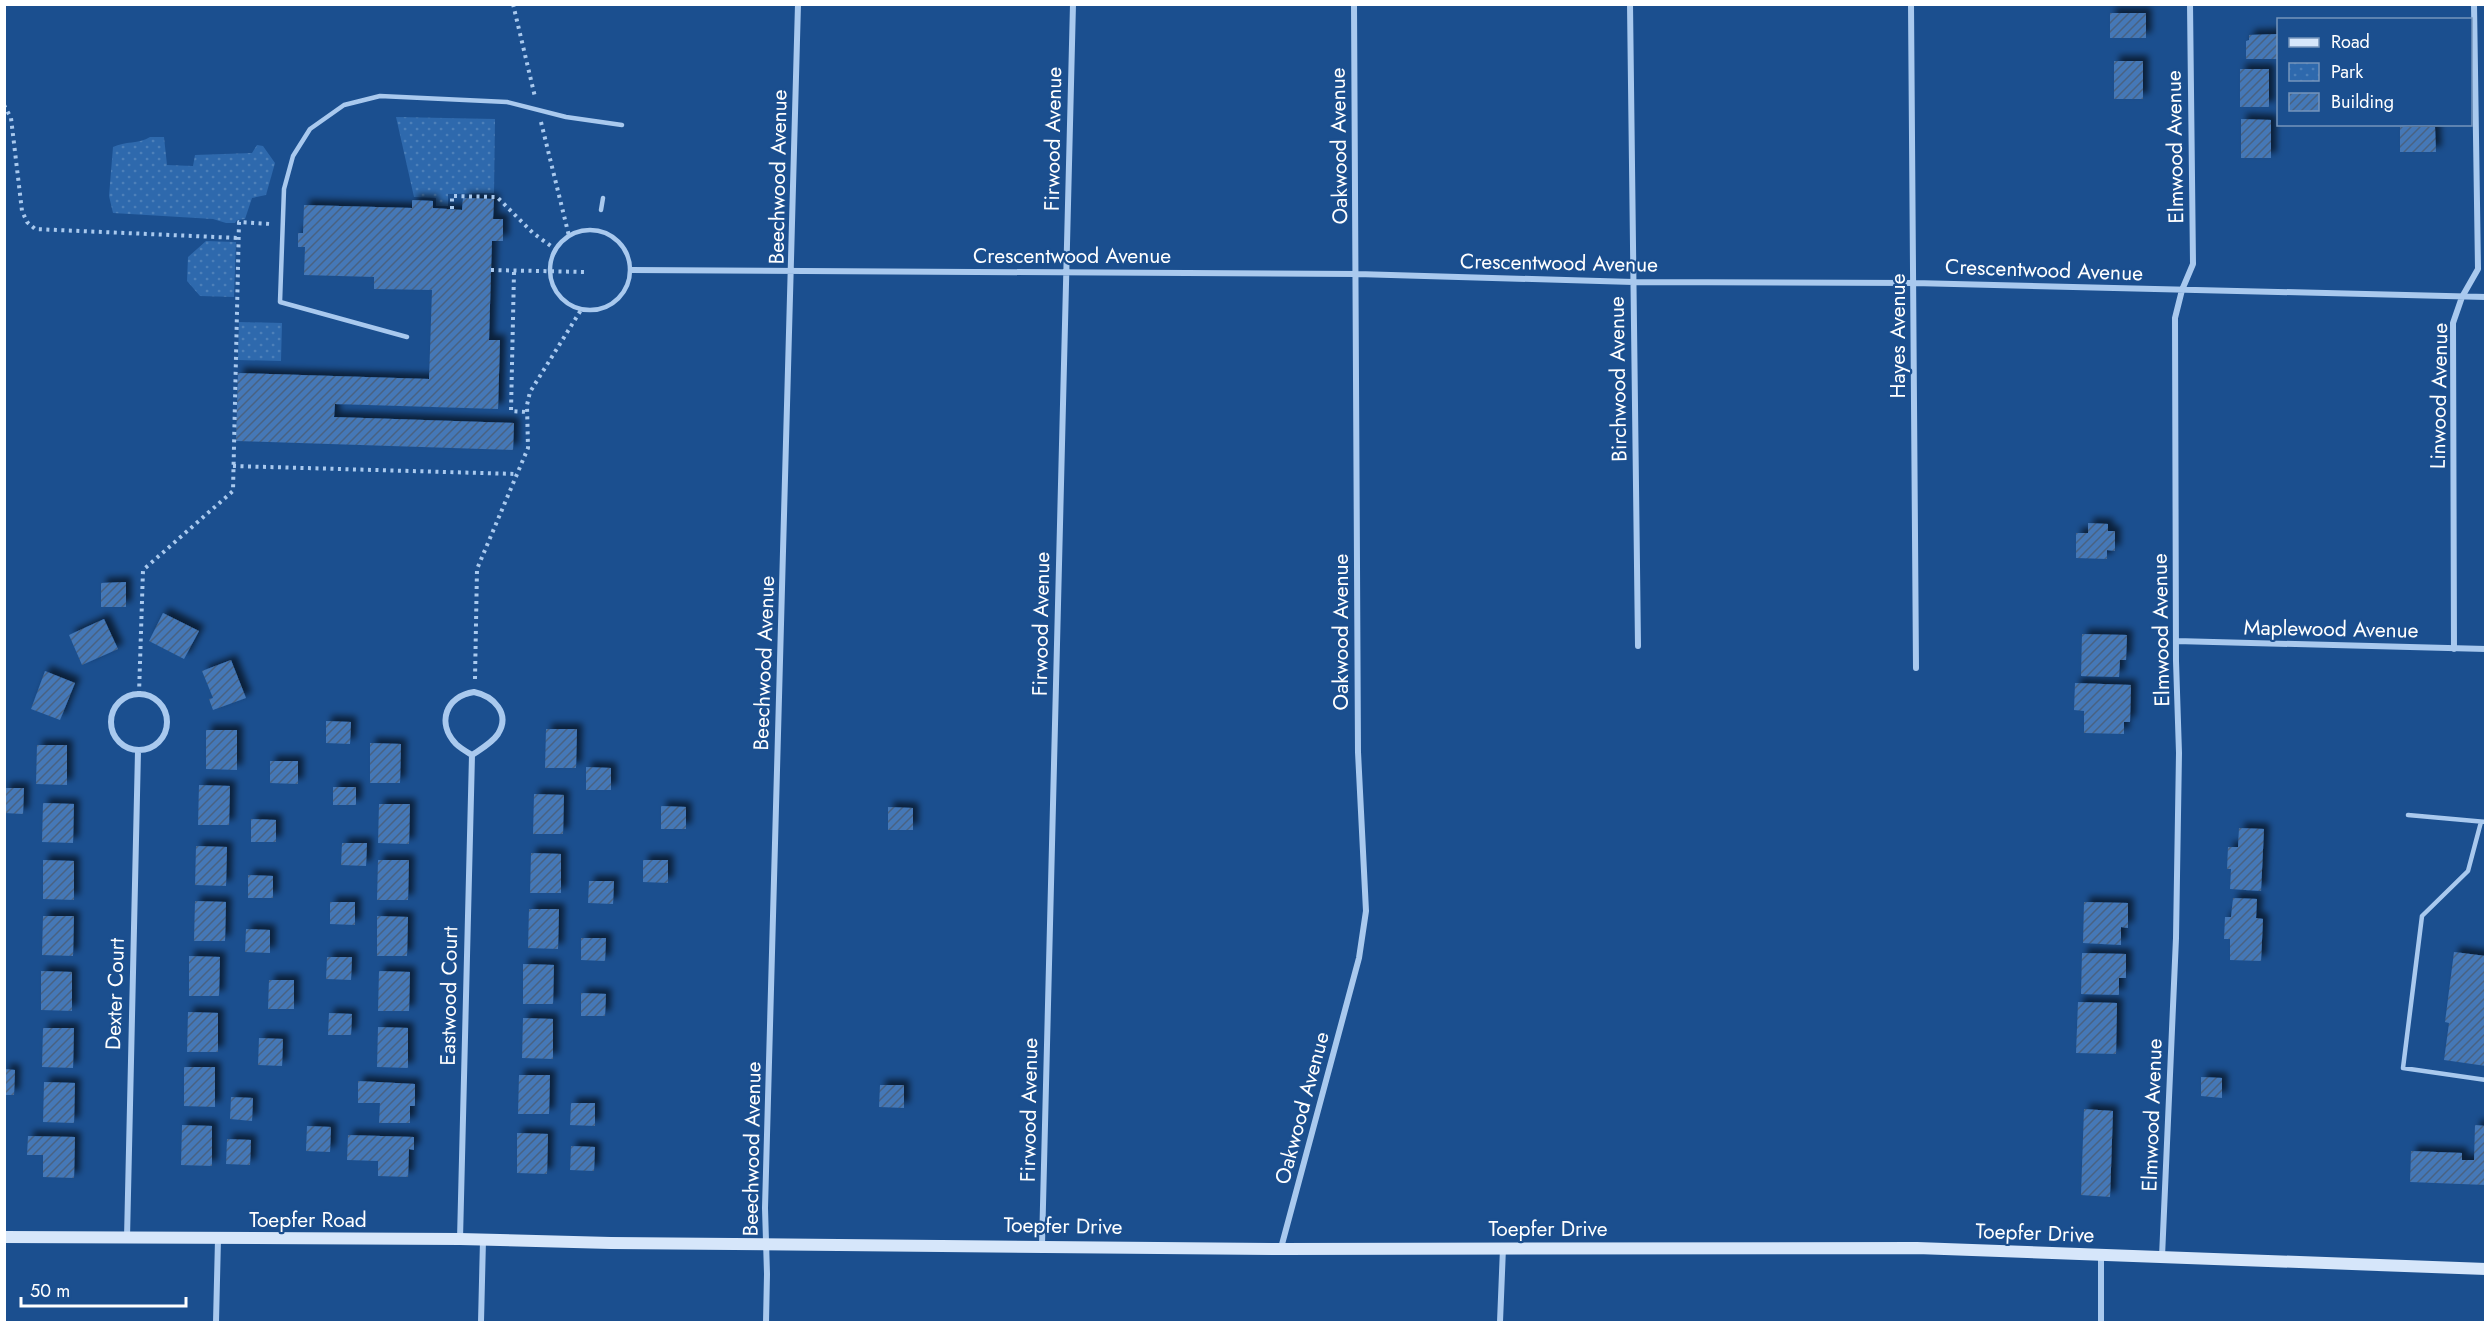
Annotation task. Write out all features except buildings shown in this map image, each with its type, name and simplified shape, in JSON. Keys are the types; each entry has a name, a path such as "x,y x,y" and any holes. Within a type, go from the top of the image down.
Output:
{"street":[{"name":"Beechwood Avenue","path":"766,1323 765,1208 798,4"},
{"name":"Firwood Avenue","path":"1042,1245 1072,4"},
{"name":"Oakwood Avenue","path":"1281,1249 1359,958 1366,911 1358,752 1354,4"},
{"name":"Birchwood Avenue","path":"1630,4 1638,646"},
{"name":"Hayes Avenue","path":"1911,4 1916,668"},
{"name":"Elmwood Avenue","path":"2162,1257 2176,938 2179,753 2176,641 2175,318 2182,290 2193,264 2190,4"},
{"name":"Linwood Avenue","path":"2454,648 2453,324 2462,297 2478,269 2474,4"},
{"name":"Crescentwood Avenue","path":"631,270 1356,274 1633,282 1914,283 2486,297"},
{"name":"Maplewood Avenue","path":"2176,641 2486,649"},
{"path":"474,692 486,694 495,701 501,710 501,720 498,734 472,755 457,745 449,735 445,721 453,700 474,692"},
{"path":"139,694 159,702 167,719 163,738 148,749 138,751 129,749 115,738 111,721 117,704 124,698 139,694"},
{"name":"Dexter Court","path":"127,1239 138,751"},
{"name":"Eastwood Court","path":"460,1239 472,755"},
{"name":"Toepfer Road","path":"4,1237 460,1239 611,1243"},
{"path":"216,1323 218,1239"},
{"path":"481,1323 483,1240"},
{"name":"Toepfer Drive","path":"611,1243 1042,1245 1281,1249 1917,1248 2486,1269"},
{"path":"1500,1323 1503,1248"},
{"path":"2101,1254 2101,1323"}],"lane":[{"path":"407,337 280,302 284,189 293,156 310,129 344,105 380,96 507,102 566,117 622,125"},
{"path":"601,210 603,198"},
{"path":"599,230 615,238 626,252 631,270 626,288 615,302 599,310 581,310 564,302 553,288 549,272 555,249 564,238 569,236 580,231 599,230"},
{"path":"2408,815 2483,822 2468,871 2422,916 2403,1068 2486,1080"}],"path":[{"path":"4,105 12,118 22,211 27,222 35,229 238,238"},
{"path":"452,209 452,196 497,197 533,233 555,249"},
{"path":"562,214 569,236"},
{"path":"139,694 143,570 233,491 239,222 284,224"},
{"path":"491,270 585,272"},
{"path":"514,272 511,411 527,412"},
{"path":"474,683 477,569 528,448 527,412 530,392 581,310"},
{"path":"233,466 517,474"}],"green space":[{"path":"396,117 495,119 494,193 448,194 448,206 436,206 436,198 414,197"},
{"path":"150,137 164,137 167,165 193,166 195,155 252,153 257,145 263,146 275,163 266,195 252,198 245,219 237,220 235,223 213,219 113,213 109,196 113,147"},
{"path":"206,241 236,242 234,297 200,296 187,281 188,257"},
{"path":"239,322 282,323 281,361 238,360"}]}
